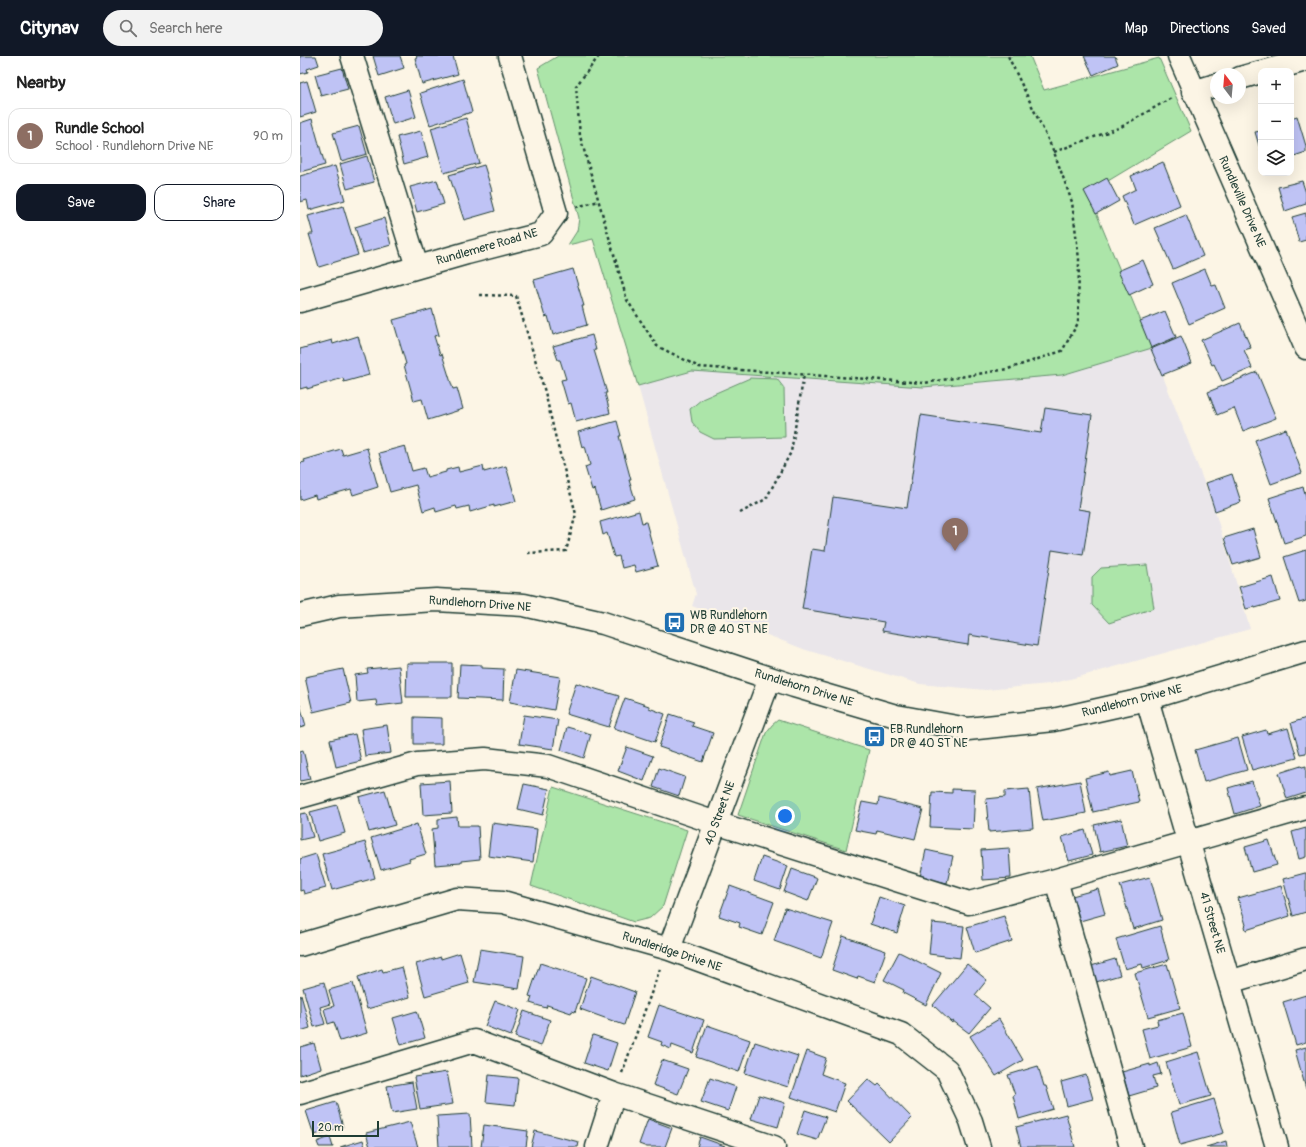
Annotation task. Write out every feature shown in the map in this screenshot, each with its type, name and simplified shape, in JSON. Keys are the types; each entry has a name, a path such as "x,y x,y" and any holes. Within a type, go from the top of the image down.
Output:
{"street":[{"path":"352,56 417,267"},
{"name":"Rundlemere Road NE","path":"300,301 417,267 541,234 556,213 510,56"},
{"name":"Rundleville Drive NE","path":"1179,56 1193,92 1306,348"},
{"path":"1277,68 1306,60"},
{"path":"1246,76 1258,73"},
{"path":"1193,92 1210,87"},
{"name":"Rundlehorn Drive NE","path":"300,615 339,606 436,600 524,605 603,623 770,678 896,716 968,729 1053,720 1147,699 1306,651"},
{"name":"40 Street NE","path":"669,949 770,678"},
{"name":"41 Street NE","path":"1147,699 1277,1147"},
{"path":"300,797 417,764 485,759 548,766 716,823 969,903 1056,880 1306,808"},
{"path":"1056,880 1130,1147"},
{"name":"Rundleridge Drive NE","path":"300,944 457,899 503,902 669,949 901,1034 947,1070 971,1121 979,1147"},
{"path":"1229,982 1306,960"},
{"path":"300,1093 474,1041 614,1094 774,1147"},
{"path":"597,1147 614,1094"}],"path":[{"path":"599,56 576,86 580,136 627,300 657,346 699,367 924,383 1008,369 1062,351 1078,323 1079,258 1072,202 1054,152 1008,56"},
{"path":"1054,152 1121,127 1171,98 1193,92"},
{"path":"480,295 516,296 545,392 576,514 566,551 528,553"},
{"path":"740,513 766,499 792,452 804,374"},
{"path":"614,1094 658,974 669,949"}],"shaded area":[{"path":"1152,348 1214,508 1250,629 1049,684 986,690 920,684 806,650 692,606 696,594 638,386 692,371 923,387 1062,375"}],"green space":[{"path":"558,56 1030,56 1044,90 1159,58 1191,131 1088,193 1152,348 1062,375 923,387 692,371 638,386 593,239 568,245 577,231 579,218 538,68"},
{"path":"750,378 777,379 784,388 785,437 714,439 700,432 692,422 690,409 702,399"},
{"path":"1147,565 1154,608 1109,623 1092,605 1092,577 1101,568"},
{"path":"778,720 869,750 846,850 738,815 766,733"},
{"path":"553,787 687,830 663,906 650,918 634,922 531,886"}],"building":[{"path":"300,56 316,56 319,65 307,69 308,72 300,74"},
{"path":"373,56 400,56 404,68 379,76"},
{"path":"416,56 453,56 458,74 422,84 415,58 417,57"},
{"path":"1084,56 1115,56 1118,64 1093,75"},
{"path":"342,68 348,89 321,96 315,75"},
{"path":"463,79 472,112 430,125 420,93"},
{"path":"307,81 316,112 300,117 300,83"},
{"path":"408,90 416,117 393,124 385,97"},
{"path":"1297,116 1306,146 1306,152 1294,156 1294,140 1294,117"},
{"path":"466,118 479,163 444,173 431,128"},
{"path":"312,119 325,165 300,172 300,123"},
{"path":"359,126 367,154 341,161 333,133"},
{"path":"421,131 428,157 404,164 397,137"},
{"path":"1255,132 1258,132 1258,142"},
{"path":"367,156 374,182 347,189 340,164"},
{"path":"1163,162 1180,205 1134,225 1122,196 1136,189 1131,176"},
{"path":"484,165 492,191 490,192 495,211 464,220 449,175"},
{"path":"335,166 345,200 309,210 307,200 300,202 300,176"},
{"path":"1107,178 1119,201 1096,214 1084,191"},
{"path":"437,180 444,204 417,212 410,187"},
{"path":"1302,181 1306,193 1306,204 1285,211 1278,187"},
{"path":"343,206 358,255 319,267 309,234 313,234 308,216"},
{"path":"1306,213 1306,240 1299,242 1292,217"},
{"path":"1186,215 1203,256 1173,269 1155,228"},
{"path":"384,218 391,245 363,253 355,227"},
{"path":"1143,260 1153,284 1129,295 1118,271"},
{"path":"573,269 584,306 582,306 587,325 553,335 548,316 545,317 534,280"},
{"path":"1205,269 1212,286 1216,285 1225,308 1189,324 1172,283"},
{"path":"432,309 439,335 434,336 440,355 442,354 453,389 457,388 463,409 428,420 422,399 414,401 404,365 406,364 393,320"},
{"path":"1165,311 1176,337 1151,348 1140,321"},
{"path":"1240,323 1251,348 1244,350 1252,368 1222,381 1214,364 1212,365 1201,340"},
{"path":"592,335 596,350 594,350 607,393 605,393 610,413 576,422 571,403 568,404 561,380 566,379 560,360 558,360 553,346"},
{"path":"358,336 369,375 344,382 343,378 307,389 307,387 300,389 300,349 332,340 333,344"},
{"path":"1181,336 1192,363 1162,375 1151,349"},
{"path":"1257,372 1276,418 1243,431 1234,408 1217,415 1208,392"},
{"path":"1045,408 1092,415 1078,509 1090,511 1083,555 1052,550 1037,646 969,635 968,645 882,631 884,622 802,609 812,549 825,551 833,497 907,508 921,415 1041,433"},
{"path":"617,421 621,436 619,436 631,480 629,480 635,499 601,510 595,489 592,490 585,467 590,465 585,446 582,447 578,432"},
{"path":"1286,429 1302,473 1271,484 1255,440"},
{"path":"405,446 412,471 424,468 427,477 458,467 459,472 483,466 484,472 506,466 516,501 494,507 494,505 470,512 469,506 457,509 456,506 436,512 435,507 423,511 416,485 390,492 379,453"},
{"path":"367,448 378,487 353,495 351,489 316,499 315,495 300,500 300,463 305,462 304,460 341,449 343,455"},
{"path":"1232,474 1241,502 1215,511 1206,483"},
{"path":"1303,487 1306,496 1306,536 1284,543 1269,498"},
{"path":"639,511 642,523 646,522 658,566 636,572 634,565 622,568 619,556 614,557 607,533 603,535 600,522"},
{"path":"1253,529 1261,557 1233,565 1224,538"},
{"path":"1306,550 1306,601 1299,603 1284,557"},
{"path":"1273,577 1280,601 1246,609 1239,587"},
{"path":"407,663 452,663 452,697 406,697"},
{"path":"460,664 482,665 482,668 504,669 503,700 458,698"},
{"path":"399,666 403,703 377,706 376,700 357,702 355,675 368,673 367,669"},
{"path":"343,669 351,703 313,712 305,677"},
{"path":"516,670 560,677 554,710 510,702"},
{"path":"576,683 619,696 609,727 566,714"},
{"path":"625,698 649,706 649,708 665,714 655,742 614,728"},
{"path":"300,705 306,726 300,728"},
{"path":"670,714 694,722 692,726 713,733 703,762 659,747"},
{"path":"524,715 558,720 553,749 519,744"},
{"path":"414,717 442,718 442,744 414,744"},
{"path":"1306,718 1306,753 1300,754 1291,723"},
{"path":"387,725 391,753 365,756 361,729"},
{"path":"567,727 591,734 584,758 561,750"},
{"path":"1288,728 1297,758 1252,770 1242,737 1266,730 1267,734"},
{"path":"355,734 361,761 336,767 330,740"},
{"path":"1238,738 1247,770 1204,782 1195,750"},
{"path":"627,747 653,756 644,781 618,771"},
{"path":"303,750 310,779 300,781 300,751"},
{"path":"1301,766 1306,766 1306,793 1287,799 1279,773"},
{"path":"659,768 685,777 679,796 653,787"},
{"path":"1132,771 1139,802 1093,812 1085,778 1109,772 1110,776"},
{"path":"450,781 452,813 423,815 421,783"},
{"path":"1080,781 1086,813 1043,821 1037,789"},
{"path":"1252,781 1260,806 1235,814 1228,788"},
{"path":"524,784 549,789 543,815 518,809"},
{"path":"952,789 975,790 973,829 930,827 932,792 952,793"},
{"path":"1029,789 1033,828 989,832 986,799 1005,797 1005,791"},
{"path":"385,790 395,825 369,832 359,797"},
{"path":"879,798 923,809 915,839 877,830 876,834 855,830 862,802 878,805"},
{"path":"337,805 345,833 318,841 310,812"},
{"path":"306,813 313,837 300,840 300,814"},
{"path":"457,817 458,826 478,826 480,859 461,861 461,863 435,865 432,829 438,828 438,819"},
{"path":"1121,819 1127,846 1100,852 1094,825"},
{"path":"492,823 537,829 533,862 488,856"},
{"path":"417,824 426,854 409,859 410,861 381,870 371,838"},
{"path":"1306,828 1306,857 1299,859 1292,832"},
{"path":"1085,830 1092,855 1069,861 1062,837"},
{"path":"1269,840 1277,865 1252,872 1245,847"},
{"path":"365,842 375,878 332,890 322,854"},
{"path":"1009,848 1011,878 983,880 981,850"},
{"path":"926,850 953,856 947,883 920,877"},
{"path":"316,854 326,888 304,894 303,890 300,891 300,859"},
{"path":"762,857 788,866 780,890 754,881"},
{"path":"792,869 817,878 808,901 784,892"},
{"path":"1306,873 1306,912 1293,916 1283,879"},
{"path":"1150,877 1162,920 1133,929 1120,885"},
{"path":"730,886 774,902 762,935 739,927 740,923 719,916"},
{"path":"1281,886 1290,916 1246,930 1246,925 1238,898"},
{"path":"1098,889 1105,914 1080,921 1072,896"},
{"path":"879,897 905,906 897,933 870,924"},
{"path":"785,908 833,923 821,958 774,941"},
{"path":"1004,916 1012,941 975,953 967,927"},
{"path":"932,923 964,926 960,958 929,954"},
{"path":"1160,926 1169,960 1143,968 1142,964 1125,969 1116,939"},
{"path":"843,936 886,951 875,982 858,976 857,979 832,970"},
{"path":"480,949 524,956 519,989 474,982"},
{"path":"899,952 941,973 926,1005 903,993 904,990 884,980"},
{"path":"460,953 469,983 425,996 416,964 441,957 441,959"},
{"path":"1115,959 1120,975 1096,982 1091,966"},
{"path":"540,963 586,978 575,1012 572,1011 571,1013 547,1005 546,1008 530,1003 532,997 529,996"},
{"path":"967,964 987,980 975,995 990,1008 969,1033 953,1021 952,1023 933,1005"},
{"path":"1167,964 1180,1008 1148,1017 1135,973"},
{"path":"402,967 410,997 367,1009 358,977 382,969 383,972"},
{"path":"591,976 635,992 624,1025 580,1009"},
{"path":"324,982 330,1004 320,1007 325,1024 314,1027 303,988"},
{"path":"353,983 367,1033 340,1041 334,1022 328,1024 324,1009 334,1006 329,990"},
{"path":"301,995 310,1028 300,1031 300,996"},
{"path":"1306,995 1306,1042 1296,1045 1283,1002"},
{"path":"495,1001 520,1010 511,1036 485,1026"},
{"path":"659,1005 704,1020 693,1053 672,1045 671,1049 661,1045 662,1042 648,1037"},
{"path":"417,1011 425,1038 401,1045 393,1018"},
{"path":"524,1011 550,1020 541,1046 515,1037"},
{"path":"1183,1013 1192,1047 1150,1059 1142,1029 1158,1025 1157,1020"},
{"path":"999,1019 1023,1060 996,1076 970,1036"},
{"path":"707,1025 750,1040 739,1072 696,1057"},
{"path":"593,1035 617,1043 608,1071 584,1063"},
{"path":"755,1042 798,1056 788,1087 745,1073"},
{"path":"314,1043 321,1068 300,1075 300,1047"},
{"path":"1306,1047 1306,1089 1295,1050"},
{"path":"807,1051 826,1058 821,1074 845,1083 835,1112 791,1097"},
{"path":"1198,1052 1211,1096 1179,1105 1166,1062"},
{"path":"662,1060 688,1069 678,1094 653,1085"},
{"path":"1158,1063 1161,1074 1153,1076 1156,1088 1129,1096 1122,1072"},
{"path":"1038,1066 1053,1109 1019,1119 1013,1096 1015,1095 1008,1075"},
{"path":"447,1072 453,1104 420,1109 414,1077"},
{"path":"489,1075 518,1078 515,1105 486,1102"},
{"path":"1086,1075 1093,1099 1067,1106 1061,1082"},
{"path":"710,1078 736,1087 728,1111 701,1102"},
{"path":"868,1079 877,1086 879,1084 912,1118 889,1142 847,1101"},
{"path":"412,1082 417,1109 392,1113 387,1086"},
{"path":"759,1095 785,1103 778,1127 751,1119"},
{"path":"1214,1099 1224,1133 1180,1145 1171,1112"},
{"path":"336,1102 343,1127 314,1135 306,1111"},
{"path":"805,1110 826,1117 817,1140 797,1134"},
{"path":"470,1114 472,1147 439,1147 437,1116"},
{"path":"1066,1114 1075,1147 1021,1147 1016,1127"},
{"path":"648,1119 672,1128 665,1147 647,1147 639,1144"},
{"path":"410,1122 418,1147 370,1147 366,1133"},
{"path":"484,1125 528,1131 526,1147 481,1147"},
{"path":"535,1131 579,1142 578,1147 531,1147"},
{"path":"330,1137 333,1147 319,1147 317,1142"},
{"path":"700,1137 725,1146 697,1147"},
{"path":"363,1140 365,1147 340,1147"},
{"path":"1226,1141 1227,1147 1206,1147"}],"place":[{"name":"Rundle School","path":"955,551"},
{"name":"WB Rundlehorn DR @ 40 ST NE","path":"675,622"},
{"name":"EB Rundlehorn DR @ 40 ST NE","path":"874,736"}]}
